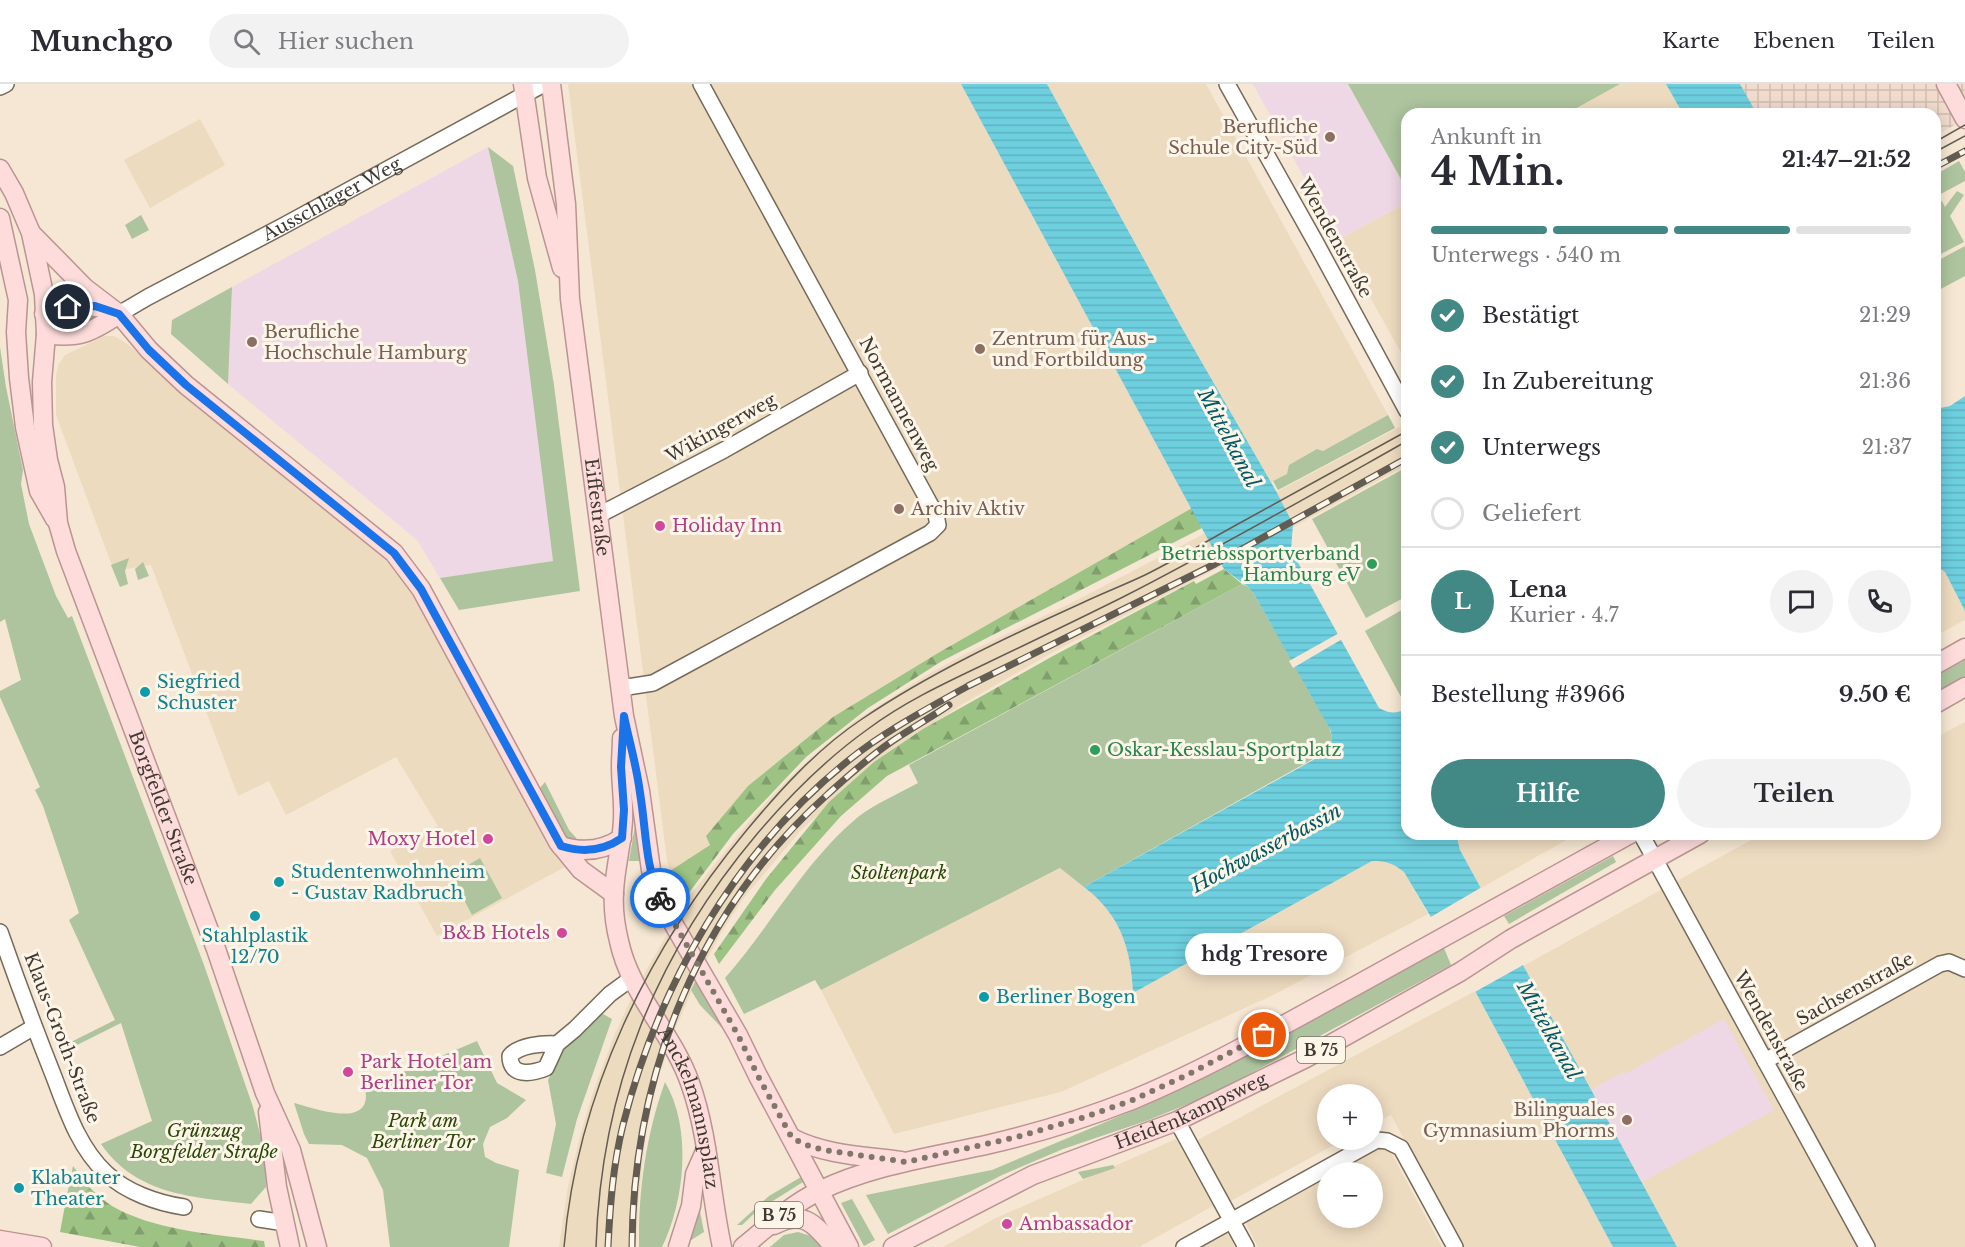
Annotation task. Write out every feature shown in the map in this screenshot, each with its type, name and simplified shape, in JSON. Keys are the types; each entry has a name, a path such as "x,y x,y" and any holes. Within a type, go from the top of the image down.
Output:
{"main road":[{"name":"Eiffestraße","path":"551,84 566,204 570,299 624,716 640,791 651,870 663,906 738,1035 792,1138"},
{"path":"1946,84 1965,119"},
{"name":"Eiffestraße","path":"523,90 537,177 570,299"},
{"name":"Borgfelder Straße","path":"0,169 14,193 31,233 44,294 43,416 48,460 55,487 58,523 66,551 216,949 265,1092 291,1150 316,1242"},
{"name":"Borgfelder Straße","path":"0,219 18,300 19,378 29,451 39,491 58,523"},
{"path":"31,233 85,288 119,314 149,350 186,385 394,553 421,589 561,846 581,870 614,894"},
{"path":"18,300 42,324"},
{"path":"17,349 56,310 80,305 95,306 119,314"},
{"name":"Ausschläger Weg","path":"42,324 63,337 82,334 98,328 119,314"},
{"path":"1941,662 1965,648"},
{"path":"1941,701 1965,687"},
{"name":"Eiffestraße","path":"624,716 621,767 624,810 614,894 614,914 619,942 632,978"},
{"path":"561,846 578,850 598,849 622,838"},
{"name":"Heidenkampsweg","path":"820,1191 847,1179 906,1162 1017,1137 1089,1116 1133,1100 1274,1030 1619,840"},
{"name":"Heidenkampsweg","path":"893,1247 1033,1176 1178,1121 1306,1058 1460,972 1511,939 1689,840"},
{"name":"Anckelmannsplatz","path":"632,978 677,1052 690,1082 701,1119 722,1247"},
{"name":"Borgfelder Straße","path":"265,1092 277,1186 290,1247"},
{"path":"792,1138 824,1150 906,1162"},
{"path":"792,1138 849,1247"},
{"path":"678,1247 691,1206 695,1174 706,1147"},
{"name":"B 75","path":"743,1247 787,1210 820,1191"},
{"path":"765,1229 782,1221 804,1219 819,1229 834,1247"},
{"path":"0,1240 42,1247"}],"street":[{"path":"0,87 6,84"},
{"name":"Ausschläger Weg","path":"119,314 284,226 523,90 544,84"},
{"name":"Normannenweg","path":"621,688 653,683 930,533 938,525 936,515 860,373 701,84"},
{"name":"Wendenstraße","path":"1227,84 1401,400"},
{"name":"Wikingerweg","path":"599,515 724,450 860,373"},
{"name":"Wendenstraße","path":"1644,840 1867,1247"},
{"name":"Klaus-Groth-Straße","path":"0,932 34,1028 71,1122 84,1146 106,1173 129,1190 162,1203 184,1207"},
{"name":"Sachsenstraße","path":"1765,1061 1940,964 1949,962 1965,969"},
{"path":"557,1044 610,994 632,978"},
{"path":"0,1047 34,1028"},
{"path":"1178,1121 1246,1247"},
{"path":"1184,1247 1377,1140 1387,1141 1401,1148 1455,1247"},
{"path":"259,1219 285,1223"}],"shaded area":[{"path":"568,84 961,84 1192,508 938,653 833,717 748,786 710,845 670,871 667,860"},
{"path":"1047,84 1206,84 1388,415 1323,451 1317,449 1287,474 1271,482 1276,491 1182,328"},
{"name":"Berufliche Schule City-Süd","path":"1253,84 1348,84 1401,179 1401,205 1338,240"},
{"path":"1620,84 1666,84 1680,108 1577,108"},
{"path":"1740,84 1965,84 1965,119 1942,132 1941,108 1754,108"},
{"path":"200,119 225,165 150,208 124,160"},
{"path":"488,147 518,281 553,561 440,578 417,540 228,384 232,287"},
{"path":"1401,205 1401,352 1338,240"},
{"path":"104,336 114,336 126,343 378,553 400,575 427,619 565,867 437,936 390,851 438,826 396,757 286,815 269,781 238,796 151,565 114,571 56,415 56,375 59,364 65,355"},
{"path":"1401,426 1401,468 1218,568 1055,651 961,705 878,761 802,829 743,899 721,933 698,977 674,1032 656,1085 645,1139 636,1247 559,1247 568,1186 592,1095 614,1036 635,990 687,899 751,819 787,780 855,721 925,676 1200,536 1282,489"},
{"path":"1941,569 1945,572 1965,611 1965,620 1941,633"},
{"path":"1965,722 1965,1247 1677,1247 1523,966 1751,840 1941,840 1941,735"},
{"path":"1458,840 1566,840 1481,888 1460,850"},
{"path":"1372,861 1395,864 1404,872 1428,914 1271,996 1061,1092 894,1134 821,990 1061,868 1105,905 1118,926 1126,942 1130,958 1133,993"},
{"path":"1475,991 1613,1247 1462,1247 1391,1115 1383,1119 1383,1084 1317,1084 1317,1150 1325,1150 1229,1202 1196,1141"},
{"path":"1724,1019 1774,1110 1642,1182 1591,1090 1623,1072 1625,1074"},
{"path":"1176,1139 1213,1206 1139,1247 943,1247 996,1218"},
{"path":"1386,1143 1442,1247 1258,1247 1245,1222 1317,1181 1317,1228 1383,1228 1383,1162 1352,1162 1373,1150 1383,1150 1383,1145"},
{"path":"1225,1229 1235,1247 1192,1247"}],"green space":[{"path":"1348,84 1620,84 1577,108 1401,108 1401,179"},
{"path":"488,147 513,166 535,270 554,385 580,591 459,610 440,578 553,561 518,281"},
{"path":"1959,161 1965,172 1965,181 1941,194 1941,172"},
{"path":"1957,191 1964,195 1950,216 1964,242 1941,254 1941,202 1945,207"},
{"path":"141,215 149,230 132,239 125,225"},
{"path":"1965,246 1965,276 1941,289 1941,259"},
{"path":"232,287 228,384 171,334 172,320"},
{"path":"68,315 96,316 95,319 70,329"},
{"name":"Grünzug Borgfelder Straße","path":"0,347 23,470 21,484 29,524 56,596 68,618 72,616 204,965 253,1107 265,1153 266,1187 251,1204 188,1196 149,1184 115,1161 101,1144 152,1121 121,1023 59,1054 57,1049 115,1020 69,920 79,913 43,806 35,790 40,787 0,697 0,691 21,680 5,619 0,622"},
{"path":"1388,415 1395,428 1278,490 1273,481 1287,474 1289,465 1317,449 1323,451"},
{"name":"Betriebssportverband Hamburg eV","path":"1401,470 1401,599 1366,618 1312,519"},
{"path":"1192,508 1202,528 942,661 868,708 806,757 733,834 682,902 675,891 670,871 710,845 706,836 748,786 833,717 938,653"},
{"path":"129,558 125,571 128,584 120,587 111,565"},
{"path":"143,562 149,576 138,580 135,569"},
{"path":"1224,569 1242,584 887,776 841,816 775,890 719,964 714,954 766,879 829,802 874,762 923,729 1053,656 1194,581 1196,584"},
{"name":"Stoltenpark","path":"1242,584 1254,594 1326,721 1332,737 1329,750 1084,887 1060,868 821,990 815,980 744,1014 725,978 804,874 839,835 864,813 918,783 909,765"},
{"path":"1401,610 1401,697 1365,631"},
{"path":"1965,660 1965,679 1941,692 1941,674"},
{"path":"545,782 569,830 578,840 578,844 563,835 539,789"},
{"path":"635,825 637,825 640,861 629,861"},
{"path":"1613,856 1616,862 1509,924 1504,916"},
{"path":"480,858 502,898 472,915 451,875"},
{"path":"1444,948 1451,965 1213,1094 1146,1121 1063,1149 1002,1175 888,1234 866,1195 992,1170 1153,1102 1259,1050"},
{"path":"696,980 723,1024 722,1028 700,1005 691,990"},
{"path":"601,1013 612,1019 577,1119 562,1177 546,1173 556,1124 548,1080 569,1041"},
{"name":"Park am Berliner Tor","path":"477,1041 497,1083 526,1100 507,1118 490,1127 483,1144 485,1157 519,1170 509,1247 390,1247 383,1190 367,1158 342,1145 309,1144 294,1103 328,1112 352,1113 361,1109 365,1101 365,1088"},
{"path":"665,1082 674,1100 679,1121 682,1142 680,1186 676,1208 662,1247 639,1247 644,1163"},
{"path":"1113,1165 1115,1168 1083,1179 1078,1172"},
{"path":"73,1166 90,1188 66,1200"},
{"path":"801,1177 803,1182 757,1211 742,1225 737,1225 769,1196"},
{"path":"90,1188 112,1206 147,1221 186,1230 264,1241 265,1247 140,1247 60,1232 66,1200"},
{"path":"852,1199 875,1240 864,1246 841,1203"},
{"path":"698,1201 704,1232 685,1244"},
{"path":"798,1232 811,1236 822,1247 770,1247 784,1235"}],"water":[{"path":"961,84 1047,84 1182,328 1276,491 1293,524 1291,550 1379,708 1393,712 1401,711 1401,840 1458,840 1460,850 1677,1247 1613,1247 1475,991 1404,872 1393,865 1372,861 1133,993 1130,962 1122,934 1107,909 1084,887 1324,754 1331,744 1331,731 1254,594 1224,569"},
{"path":"1666,84 1740,84 1754,108 1680,108"},
{"path":"1965,396 1965,611 1945,572 1941,569 1941,408 1950,406"}],"pier":[{"path":"1341,632 1344,638 1293,668 1289,661"},
{"path":"1482,887 1525,964 1473,993 1429,918"}],"tram line":[{"path":"1941,139 1965,125"},
{"path":"1941,149 1965,136"},
{"path":"564,1247 572,1190 584,1134 601,1079 623,1026 678,924 711,876 746,831 800,771 845,731 915,686 997,643 1157,569 1401,434"},
{"path":"596,1247 600,1189 609,1133 640,1026 663,976 690,927 721,880 782,805 823,765 882,719 910,702 1159,578 1401,444"}],"railway":[{"path":"1941,164 1965,151"},
{"path":"608,1247 612,1186 623,1125 638,1073 657,1022 706,924 737,879 771,836 808,796 863,749 937,703 1215,564 1401,461"},
{"path":"632,1247 635,1183 645,1120 660,1058 682,999 709,943 743,889 782,840 828,794 883,748 949,705"}],"way so far":[{"path":"660,898 738,1035 792,1138 824,1150 906,1162 1017,1137 1133,1100 1264,1035"}],"place":[{"name":"Berufliche Schule City-Süd","path":"1330,137"},
{"name":"Berufliche Hochschule Hamburg","path":"252,342"},
{"name":"Zentrum für Aus- und Fortbildung","path":"980,349"},
{"name":"Archiv Aktiv","path":"899,509"},
{"name":"Holiday Inn","path":"660,526"},
{"name":"Betriebssportverband Hamburg eV","path":"1372,564"},
{"name":"Siegfried Schuster","path":"145,692"},
{"name":"Oskar-Kesslau-Sportplatz","path":"1095,750"},
{"name":"Moxy Hotel","path":"488,839"},
{"name":"Studentenwohnheim - Gustav Radbruch","path":"279,882"},
{"name":"Stahlplastik 12/70","path":"255,916"},
{"name":"B&B Hotels","path":"562,933"},
{"name":"Berliner Bogen","path":"984,997"},
{"name":"hdg Tresore","path":"1264,1035"},
{"name":"Park Hotel am Berliner Tor","path":"348,1072"},
{"name":"Bilinguales Gymnasium Phorms","path":"1627,1120"},
{"name":"Klabauter Theater","path":"19,1188"},
{"name":"Ambassador","path":"1007,1224"}],"route":[{"path":"68,307 95,306 119,314 149,350 186,385 394,553 421,589 561,846 578,850 598,849 622,838 624,810 621,767 624,716 640,791 651,870 660,898"}],"water label":[{"name":"Mittelkanal","path":"1229,438"},
{"name":"Hochwasserbassin","path":"1266,848"},
{"name":"Mittelkanal","path":"1549,1030"}]}
